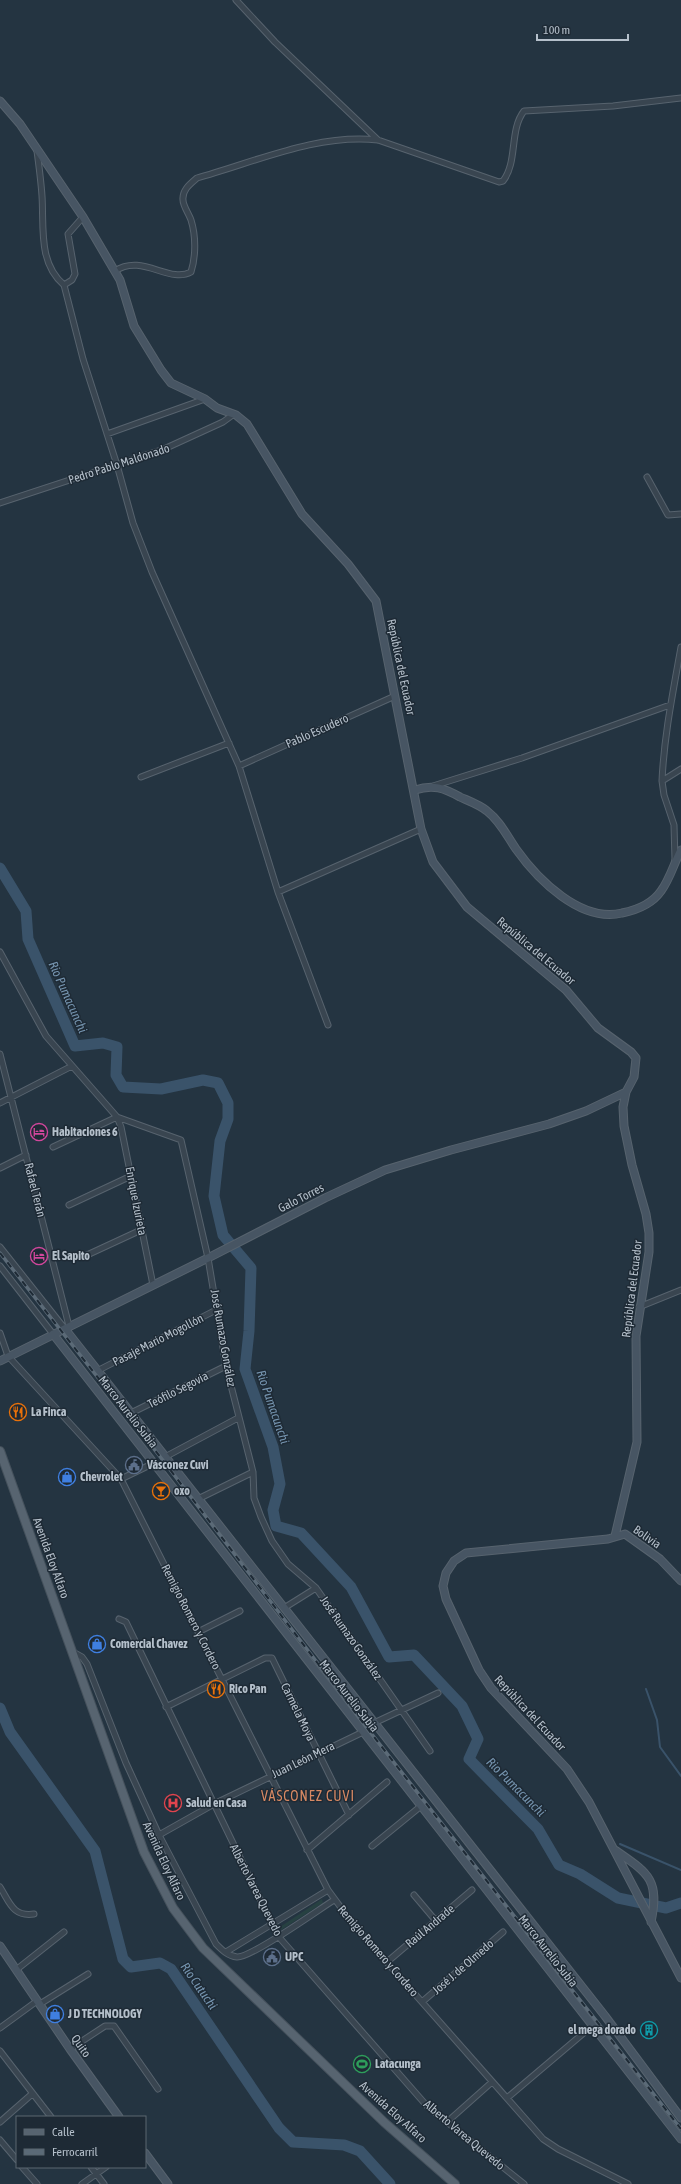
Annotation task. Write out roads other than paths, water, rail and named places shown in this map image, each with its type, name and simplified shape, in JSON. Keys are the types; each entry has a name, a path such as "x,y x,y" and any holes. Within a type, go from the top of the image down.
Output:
{"main road":[{"name":"Avenida Eloy Alfaro","path":"0,1451 144,1852 173,1908 203,1948 385,2123 455,2184"}],"street":[{"path":"236,0 275,42 378,140"},
{"path":"115,271 122,267 133,265 152,267 176,275 185,275 191,272 195,261 195,244 192,222 183,200 186,187 197,178 291,150 329,141 362,138 378,140 499,182 502,181 508,173 517,131 524,111 613,106 681,98"},
{"name":"República del Ecuador","path":"0,100 20,124 83,217 115,271 134,326 161,370 171,383 205,399 217,408 234,414 247,424 302,514 348,564 376,601 422,829 433,862 467,908 566,990 598,1028 631,1052 636,1058 634,1077 626,1092 623,1107 624,1126 649,1233 650,1252 639,1307 636,1336 637,1442 616,1536 608,1539 466,1552 454,1561 446,1573 443,1586 446,1599 479,1670 491,1688 567,1769 589,1802 681,1978"},
{"name":"República del Ecuador","path":"37,149 42,196 43,244 54,274 64,286"},
{"path":"83,217 68,234 75,274 72,280 64,286 83,359 117,465 136,532 239,766 278,892 328,1025"},
{"path":"107,434 205,399"},
{"name":"Pedro Pablo Maldonado","path":"0,503 182,442 223,422 234,414"},
{"path":"647,477 668,516 681,514"},
{"path":"675,861 674,825 664,795 662,781 670,705 681,647"},
{"name":"Pablo Escudero","path":"239,766 395,696"},
{"path":"415,790 433,786 522,758 670,705"},
{"path":"141,778 229,743"},
{"path":"662,781 681,769"},
{"path":"433,786 442,787 487,810 541,881 588,911 605,915 620,914 633,911 648,903 661,891 681,850"},
{"path":"278,892 422,829"},
{"name":"José Rumazo González","path":"0,952 46,1036 117,1117 181,1140 208,1258 218,1309 226,1366 238,1418 253,1472 254,1498 272,1541 288,1564 316,1588 403,1710 430,1751"},
{"name":"Rafael Terán","path":"0,1054 26,1155 67,1328"},
{"path":"0,1103 72,1066"},
{"name":"Galo Torres","path":"0,1361 384,1170 444,1152 549,1124 586,1111 626,1092"},
{"path":"53,1147 117,1117"},
{"name":"Enrique Izurieta","path":"117,1117 121,1127 153,1285"},
{"path":"0,1168 26,1155"},
{"path":"69,1205 131,1176"},
{"path":"87,1255 141,1230"},
{"name":"Marco Aurelio Subia","path":"0,1247 67,1328 97,1371 604,2016 681,2118"},
{"name":"Marco Aurelio Subia","path":"0,1266 681,2139"},
{"path":"639,1307 681,1290"},
{"name":"Pasaje Mario Mogollón","path":"97,1371 218,1309"},
{"name":"Remigio Romero y Cordero","path":"0,1333 8,1356 120,1480 222,1678 307,1850 334,1900 353,1924 543,2139 558,2149 628,2184"},
{"name":"Teófilo Segovia","path":"131,1413 226,1366"},
{"path":"165,1457 238,1418"},
{"path":"120,1480 154,1463"},
{"path":"198,1499 253,1472"},
{"name":"Bolivia","path":"616,1536 625,1534 634,1538 660,1559 681,1581"},
{"path":"284,1608 316,1588"},
{"path":"198,1632 240,1611"},
{"name":"Alberto Varea Quevedo","path":"119,1619 126,1622 278,1936 427,2106 524,2184"},
{"path":"73,1652 82,1657 87,1664 126,1763 159,1835 212,1939 226,1952 238,1957 245,1955 334,1900"},
{"name":"Carmela Moya","path":"222,1678 265,1658 272,1658 349,1815"},
{"path":"166,1706 222,1678"},
{"path":"374,1723 438,1693"},
{"name":"Juan León Mera","path":"159,1835 214,1804 363,1732"},
{"path":"307,1850 387,1782"},
{"path":"372,1846 421,1806"},
{"name":"República del Ecuador","path":"613,1848 647,1875 654,1891 654,1906 651,1922"},
{"path":"0,1887 16,1912 25,1915 34,1914"},
{"path":"226,1952 272,1926 328,1890"},
{"name":"Raúl Andrade","path":"387,1962 472,1890"},
{"path":"414,1895 436,1921"},
{"path":"16,1970 64,1932"},
{"name":"José J. de Olmedo","path":"422,2002 503,1932"},
{"name":"Quito","path":"0,1946 117,2116"},
{"path":"0,2028 88,1974"},
{"path":"70,2049 105,2026 114,2026 158,2089"},
{"path":"507,2098 592,2026"},
{"path":"0,2051 49,2116"},
{"path":"447,2122 492,2082"},
{"path":"0,2122 32,2094"},
{"path":"0,2140 16,2159"},
{"path":"146,2154 168,2184"},
{"path":"23,2168 37,2184"},
{"path":"91,2168 104,2184"},
{"path":"82,2184 105,2168"}],"waterway":[{"name":"Rio Pumacunchi","path":"0,868 26,911 28,939 75,1046 103,1043 117,1047 116,1075 123,1087 161,1089 203,1080 218,1083 228,1103 228,1119 220,1141 214,1196 223,1235 251,1268 249,1331 245,1369 273,1447 280,1484 273,1510 276,1526 301,1533 351,1587 389,1657 414,1655 462,1706 478,1739 469,1759 538,1829 559,1865 580,1874 618,1898 666,1908 681,1903"},
{"path":"646,1689 657,1720 660,1747 681,1776"},
{"name":"Río Cutuchi","path":"0,1708 10,1732 95,1851 123,1959 131,1967 160,1963 171,1969 279,2128 293,2142 344,2145 360,2151 390,2184"},
{"path":"620,1844 681,1870"}],"railway":[{"path":"0,1253 165,1463 367,1728 681,2129"}],"place":[{"name":"Habitaciones 6","path":"39,1132"},
{"name":"El Sapito","path":"39,1256"},
{"name":"La Finca","path":"18,1412"},
{"name":"Vásconez Cuvi","path":"134,1465"},
{"name":"Chevrolet","path":"67,1477"},
{"name":"oxo","path":"161,1491"},
{"name":"Comercial Chavez","path":"97,1644"},
{"name":"Rico Pan","path":"216,1689"},
{"name":"Salud en Casa","path":"173,1803"},
{"name":"UPC","path":"272,1957"},
{"name":"J D TECHNOLOGY","path":"55,2014"},
{"name":"el mega dorado","path":"649,2030"},
{"name":"Latacunga","path":"362,2064"}],"district":[{"name":"VÁSCONEZ CUVI","path":"308,1796"}]}
